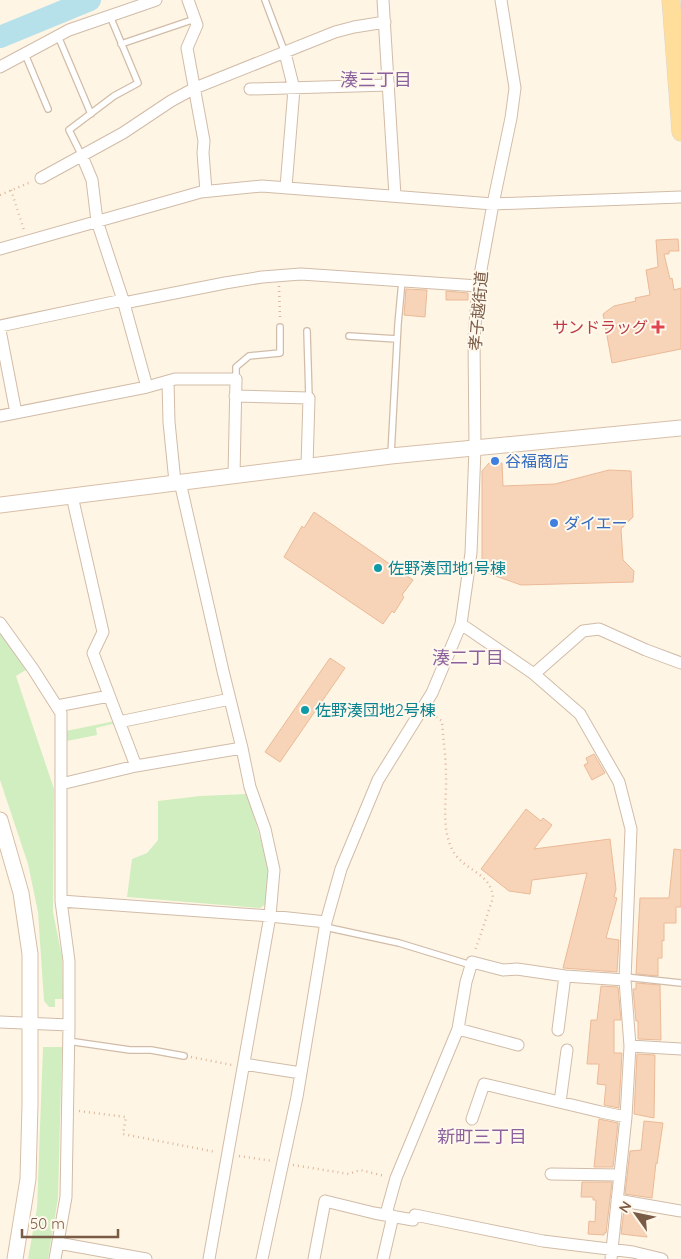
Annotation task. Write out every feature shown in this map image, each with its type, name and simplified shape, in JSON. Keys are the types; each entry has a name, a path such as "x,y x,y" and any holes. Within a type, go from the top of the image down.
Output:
{"main road":[{"path":"671,0 681,132"}],"street":[{"path":"0,67 69,30 156,0"},
{"path":"188,0 197,25 187,48 204,141 206,191"},
{"path":"384,0 395,196"},
{"name":"孝子越街道","path":"262,1259 301,1073 325,925 341,869 378,780 432,693 461,624 471,553 475,449 474,339 478,286 511,118 515,88 501,0"},
{"path":"41,178 122,133 171,101 195,88 335,32 385,22"},
{"path":"285,53 294,89 286,188"},
{"path":"250,89 388,85"},
{"path":"82,156 92,180 98,221 124,301 147,387"},
{"path":"0,249 206,191 262,186 493,204 681,197"},
{"path":"16,413 0,328 160,294 225,283 301,274 478,286"},
{"path":"0,416 147,387 175,379 236,379 234,475"},
{"path":"168,381 169,422 178,482 250,787 265,829 274,870 270,916 209,1259"},
{"path":"235,396 309,398 307,466"},
{"path":"0,505 391,456 681,428"},
{"path":"72,496 103,632 93,654 136,766"},
{"path":"0,623 33,669 61,713 60,901 69,961 69,1025 66,1197 55,1259"},
{"path":"461,624 534,674 580,714 620,782 631,829 625,979 630,1046 626,1117 611,1255"},
{"path":"534,674 583,631 598,628 681,664"},
{"path":"57,706 109,696"},
{"path":"119,722 230,699"},
{"path":"61,784 136,766 242,748"},
{"path":"2,827 21,893 30,954 28,1179 15,1259"},
{"path":"60,901 270,916 325,925"},
{"path":"383,1259 396,1178 458,1030 471,963 502,970 517,969 565,976 625,979"},
{"path":"558,1030 565,976"},
{"path":"0,1022 69,1025"},
{"path":"458,1030 518,1045"},
{"path":"630,1046 681,1049"},
{"path":"560,1102 567,1050"},
{"path":"244,1065 301,1073"},
{"path":"472,1119 484,1084 626,1117"},
{"path":"551,1174 620,1175"},
{"path":"617,1200 681,1211"},
{"path":"314,1259 325,1202 374,1214 413,1220 415,1215 611,1255 634,1252 662,1259"},
{"path":"58,1243 146,1259"}],"lane":[{"path":"266,0 285,53"},
{"path":"82,156 69,130 114,96 138,83 110,16"},
{"path":"121,44 195,19"},
{"path":"58,36 91,114"},
{"path":"25,54 48,110"},
{"path":"391,456 402,281"},
{"path":"236,379 236,367 249,356 280,353 280,327"},
{"path":"308,331 309,398"},
{"path":"349,336 397,339"},
{"path":"325,925 471,963"},
{"path":"625,979 681,983"},
{"path":"68,1041 130,1050 151,1050 184,1056"}],"path":[{"path":"0,195 41,178"},
{"path":"11,190 28,241"},
{"path":"279,276 280,327"},
{"path":"423,708 442,721 446,774 445,811 451,847 459,859 489,882 493,889 493,898 471,963"},
{"path":"184,1056 244,1065"}],"green space":[{"path":"0,629 26,670 16,676 54,789 53,912 62,957 63,999 55,999 55,1007 49,1007 44,1001 38,912 28,864 0,780"},
{"path":"115,721 116,723 96,728 97,735 67,741 66,731"},
{"path":"247,794 268,864 266,904 260,908 127,897 132,859 147,853 158,840 158,801 200,796"},
{"path":"43,1047 62,1047 58,1198 48,1259 28,1259 37,1208"}],"building":[{"path":"678,239 679,251 669,251 669,254 664,254 674,290 681,288 681,349 612,363 603,314 614,306 636,301 635,298 650,295 646,270 658,267 656,240"},
{"path":"406,289 427,290 425,317 404,315"},
{"path":"446,291 468,293 468,300 446,300"},
{"name":"ダイエー","path":"489,463 502,463 503,486 555,484 609,470 631,471 633,517 621,529 623,560 634,571 633,582 521,585 482,571 482,471"},
{"name":"佐野湊団地1号棟","path":"314,512 413,580 402,595 404,597 394,613 392,611 383,624 284,557 302,526 304,528"},
{"name":"佐野湊団地2号棟","path":"330,658 345,668 280,762 265,752"},
{"path":"594,754 605,773 592,780 584,765 588,763 586,758"},
{"path":"526,809 541,821 543,818 552,825 534,849 610,839 616,889 614,897 617,898 606,938 619,940 617,972 563,968 587,873 532,880 530,894 509,891 481,869"},
{"path":"674,849 681,850 681,907 676,907 676,923 664,923 662,958 658,958 658,976 636,974 640,898 669,898"},
{"path":"636,983 660,985 661,1040 638,1039 638,1021 636,1021 633,989 636,989"},
{"path":"601,986 618,987 621,1020 614,1020 614,1053 622,1053 619,1108 604,1105 606,1085 597,1084 599,1064 587,1064 591,1020 597,1020"},
{"path":"637,1054 655,1055 654,1118 634,1114"},
{"path":"599,1119 618,1123 613,1167 594,1167"},
{"path":"644,1121 663,1123 652,1198 625,1194 630,1151 641,1150"},
{"path":"582,1182 612,1182 606,1233 604,1235 588,1234 589,1221 595,1222 596,1200 593,1200 593,1197 581,1197"},
{"path":"624,1209 648,1213 647,1237 621,1234"}],"waterway":[{"path":"0,37 90,0"}],"place":[{"name":"サンドラッグ","path":"658,327"},
{"name":"谷福商店","path":"495,461"},
{"name":"ダイエー","path":"554,523"},
{"name":"佐野湊団地1号棟","path":"378,568"},
{"name":"佐野湊団地2号棟","path":"305,710"}],"district":[{"name":"湊三丁目","path":"376,79"},
{"name":"湊二丁目","path":"468,657"},
{"name":"新町三丁目","path":"482,1136"}]}
